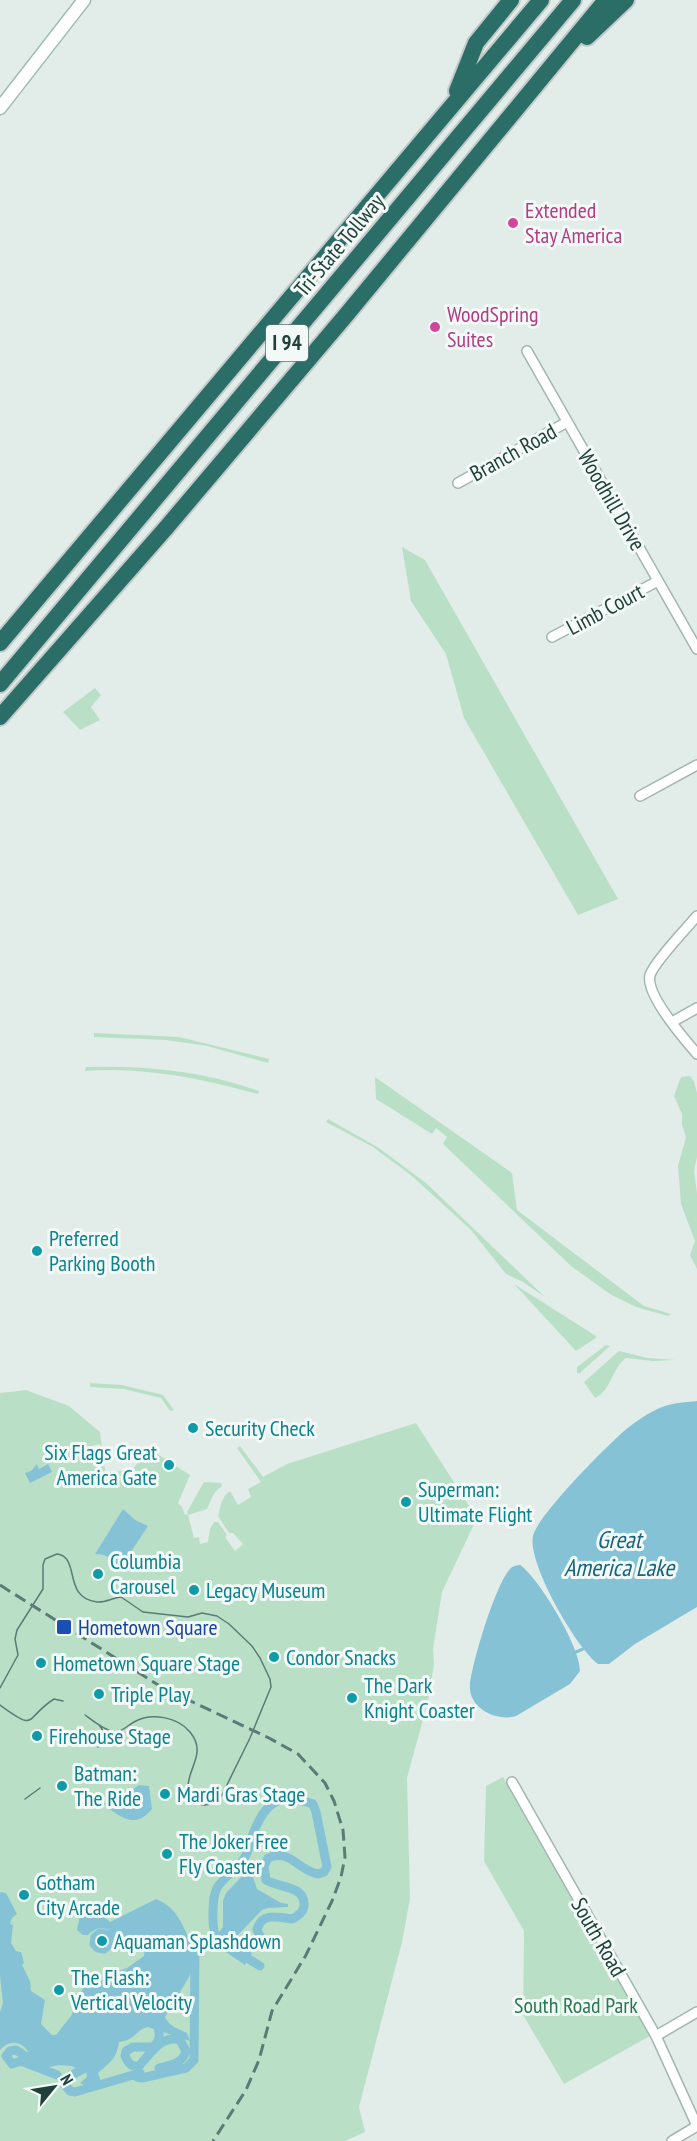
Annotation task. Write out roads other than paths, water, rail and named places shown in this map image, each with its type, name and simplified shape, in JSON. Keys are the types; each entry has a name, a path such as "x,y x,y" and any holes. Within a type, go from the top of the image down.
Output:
{"highway":[{"path":"452,104 476,43 511,0"},
{"name":"Tri-State Tollway","path":"0,643 541,0"},
{"name":"Tri-State Tollway","path":"0,684 573,0"},
{"path":"0,717 166,528 606,0"},
{"path":"510,118 592,32 626,0"}],"street":[{"path":"0,108 84,0"},
{"name":"Woodhill Drive","path":"527,351 697,649"},
{"name":"Branch Road","path":"458,483 567,422"},
{"name":"Limb Court","path":"552,637 658,581"},
{"path":"640,796 697,765"},
{"path":"697,916 653,969 649,984 652,993 697,1054"},
{"path":"672,1022 697,1008"},
{"name":"South Road","path":"512,1782 656,2036 697,2126"},
{"path":"656,2036 697,2012"},
{"path":"672,2141 697,2126"}],"water":[{"name":"Great America Lake","path":"697,1401 697,1607 635,1644 609,1664 598,1664 578,1641 555,1604 538,1565 533,1549 533,1536 547,1512 560,1496 629,1427 660,1408"},
{"path":"37,1464 39,1469 48,1464 52,1472 30,1483 25,1473 31,1471"},
{"path":"123,1509 135,1520 148,1526 119,1570 110,1558 95,1554"},
{"path":"520,1565 538,1584 558,1614 574,1647 580,1671 570,1684 516,1716 500,1717 478,1706 471,1693 470,1685 492,1605 505,1576 511,1568"},
{"path":"139,1785 149,1786 152,1809 140,1819 121,1817 103,1804 117,1801"},
{"path":"248,1870 251,1871 257,1889 281,1903 288,1904 288,1907 262,1910 233,1940 252,1953 245,1965 211,1942 223,1927 223,1901 226,1893"},
{"path":"0,1892 6,1893 17,1914 12,1918 10,1924 13,1925 11,1943 16,1951 21,1952 24,1963 22,1965 30,1981 31,1991 45,2000 41,2024 52,2035 56,2035 71,2016 85,1983 127,1968 144,1956 145,1946 139,1936 101,1928 88,1935 83,1935 77,1930 80,1915 89,1907 92,1913 97,1911 110,1922 156,1899 165,1903 182,1924 196,1959 189,1977 165,2017 171,2025 187,2033 190,2041 148,2027 144,2028 129,2039 119,2042 114,2057 98,2073 103,2088 93,2090 80,2083 87,2077 86,2072 71,2066 59,2065 45,2068 26,2059 31,2057 18,2043 9,2044 0,2050 0,2012 3,2003 0,1976"}],"waterway":[{"path":"576,1652 583,1649"},
{"path":"224,1944 215,1935 213,1914 215,1892 245,1857 263,1814 268,1807 282,1800 291,1799 313,1804 327,1867 324,1872 318,1874 282,1856 268,1858 264,1866 266,1880 296,1890 303,1899 304,1907 302,1912 292,1919 271,1917 262,1920 257,1930 261,1938 265,1940"},
{"path":"128,1929 111,1935 100,1933 95,1937 94,1944 104,1949 112,1942 132,1937 149,1948"},
{"path":"137,2077 142,2078 186,2068 194,2060 195,1947 187,1940 178,1944"},
{"path":"239,1953 260,1966"},
{"path":"155,2021 159,2034 156,2044 153,2047 133,2047 126,2051 125,2056 130,2064 139,2066 162,2042 180,2040 186,2051 182,2059 159,2068"},
{"path":"40,2059 25,2056 16,2050 10,2051 6,2056 12,2064 21,2061 57,2075"},
{"path":"86,2062 86,2067 70,2076 66,2081 65,2085 70,2091 75,2092 140,2073"}],"tram line":[{"path":"0,1688 18,1655 15,1639 17,1630 43,1589 45,1559 57,1554 68,1562 75,1586 86,1599 100,1602 121,1597 143,1612 188,1617 202,1613 217,1616 252,1646 270,1679 271,1687 250,1738 222,1795 208,1805 197,1804 188,1790 197,1747 195,1740 185,1727 164,1718 148,1717 114,1732 85,1715"},
{"path":"0,1705 20,1719 30,1720 54,1699 63,1701"},
{"path":"98,1747 104,1737 99,1725"},
{"path":"25,1799 40,1788"}],"railway":[{"path":"0,1585 163,1688 298,1754 325,1783 334,1801 343,1830 345,1857 341,1877 306,1955 272,2011 259,2060 246,2090 213,2141"}],"place":[{"name":"Extended Stay America","path":"513,223"},
{"name":"WoodSpring Suites","path":"435,327"},
{"name":"Preferred Parking Booth","path":"37,1251"},
{"name":"Security Check","path":"193,1428"},
{"name":"Six Flags Great America Gate","path":"169,1465"},
{"name":"Superman: Ultimate Flight","path":"406,1502"},
{"name":"Columbia Carousel","path":"98,1574"},
{"name":"Legacy Museum","path":"194,1590"},
{"name":"Hometown Square","path":"64,1627"},
{"name":"Condor Snacks","path":"274,1657"},
{"name":"Hometown Square Stage","path":"41,1663"},
{"name":"Triple Play","path":"99,1694"},
{"name":"The Dark Knight Coaster","path":"352,1698"},
{"name":"Firehouse Stage","path":"37,1736"},
{"name":"Batman: The Ride","path":"62,1786"},
{"name":"Mardi Gras Stage","path":"165,1794"},
{"name":"The Joker Free Fly Coaster","path":"167,1854"},
{"name":"Gotham City Arcade","path":"24,1895"},
{"name":"Aquaman Splashdown","path":"102,1941"},
{"name":"The Flash: Vertical Velocity","path":"59,1990"}],"park label":[{"name":"South Road Park","path":"576,2005"}]}
